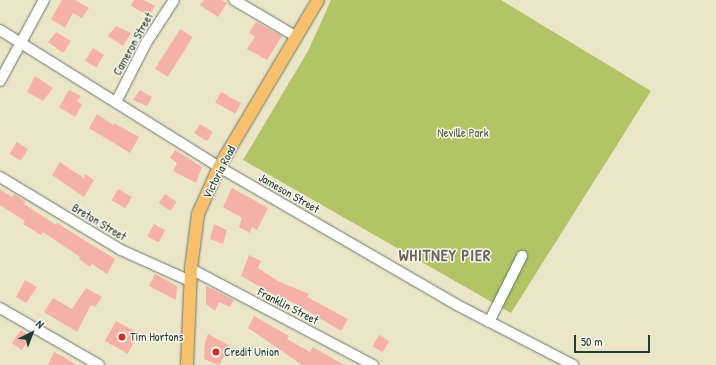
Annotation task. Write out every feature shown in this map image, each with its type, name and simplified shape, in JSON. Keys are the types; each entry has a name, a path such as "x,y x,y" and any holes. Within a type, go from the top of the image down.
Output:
{"main road":[{"name":"Victoria Road","path":"187,365 190,275 195,226 218,167 318,0"}],"street":[{"path":"0,81 22,44 44,0"},
{"name":"Cameron Street","path":"116,102 146,43 174,0"},
{"path":"234,0 297,37"},
{"name":"Jameson Street","path":"0,30 218,167 489,322 573,365"},
{"name":"Breton Street","path":"0,177 121,250 190,275"},
{"path":"489,322 522,256"},
{"name":"Franklin Street","path":"190,275 373,365"},
{"path":"0,308 99,365"}],"green space":[{"name":"Neville Park","path":"331,0 501,0 651,91 511,313 243,160 308,51"}],"building":[{"path":"62,0 75,0 89,8 82,18 73,13 65,28 51,19"},
{"path":"134,0 144,0 155,6 149,16 131,6"},
{"path":"204,0 221,0 227,3 218,17 200,5"},
{"path":"256,22 282,36 267,60 247,49 255,37 249,33"},
{"path":"116,26 131,33 123,46 108,36"},
{"path":"180,29 193,37 168,77 155,69"},
{"path":"56,32 71,41 63,53 48,42"},
{"path":"93,48 104,55 96,68 85,61"},
{"path":"35,76 53,88 43,101 27,92"},
{"path":"69,90 81,96 77,101 82,105 75,117 59,107"},
{"path":"140,90 152,97 147,106 133,100"},
{"path":"221,92 241,103 235,114 215,102"},
{"path":"97,114 113,125 114,123 139,137 130,153 89,128"},
{"path":"200,124 213,132 207,141 194,133"},
{"path":"17,142 28,149 21,161 10,154"},
{"path":"175,150 202,167 196,183 173,171 177,163 170,158"},
{"path":"60,162 84,178 85,174 94,180 84,197 52,175"},
{"path":"232,188 268,208 257,230 252,227 250,233 239,227 242,218 223,207"},
{"path":"0,189 12,197 14,194 25,202 24,204 56,225 57,223 115,259 107,274 92,264 90,267 79,259 80,257 43,232 41,235 23,224 25,221 0,205"},
{"path":"118,189 132,197 125,208 112,200"},
{"path":"165,194 177,202 170,211 159,203"},
{"path":"154,224 165,230 159,243 147,236"},
{"path":"214,224 227,230 223,244 210,239"},
{"path":"249,255 261,261 258,268 278,281 309,294 307,297 348,319 341,331 301,307 284,298 283,300 241,276"},
{"path":"155,274 177,286 176,300 149,286"},
{"path":"25,280 37,287 26,303 16,297"},
{"path":"206,286 234,300 230,307 219,302 215,311 206,304"},
{"path":"86,288 102,297 95,307 91,305 77,332 44,312 53,298 72,309"},
{"path":"254,316 289,336 287,339 310,352 313,347 344,365 302,365 248,328"},
{"name":"Tim Hortons","path":"116,321 139,334 128,354 105,341"},
{"path":"21,330 31,337 22,350 12,343"},
{"name":"Credit Union","path":"208,334 230,346 219,365 204,359 205,342"},
{"path":"379,335 389,341 383,352 372,346"},
{"path":"54,352 64,357 76,365 48,365"}],"place":[{"name":"Tim Hortons","path":"122,337"},
{"name":"Credit Union","path":"216,352"}],"district":[{"name":"WHITNEY PIER","path":"445,255"}]}
